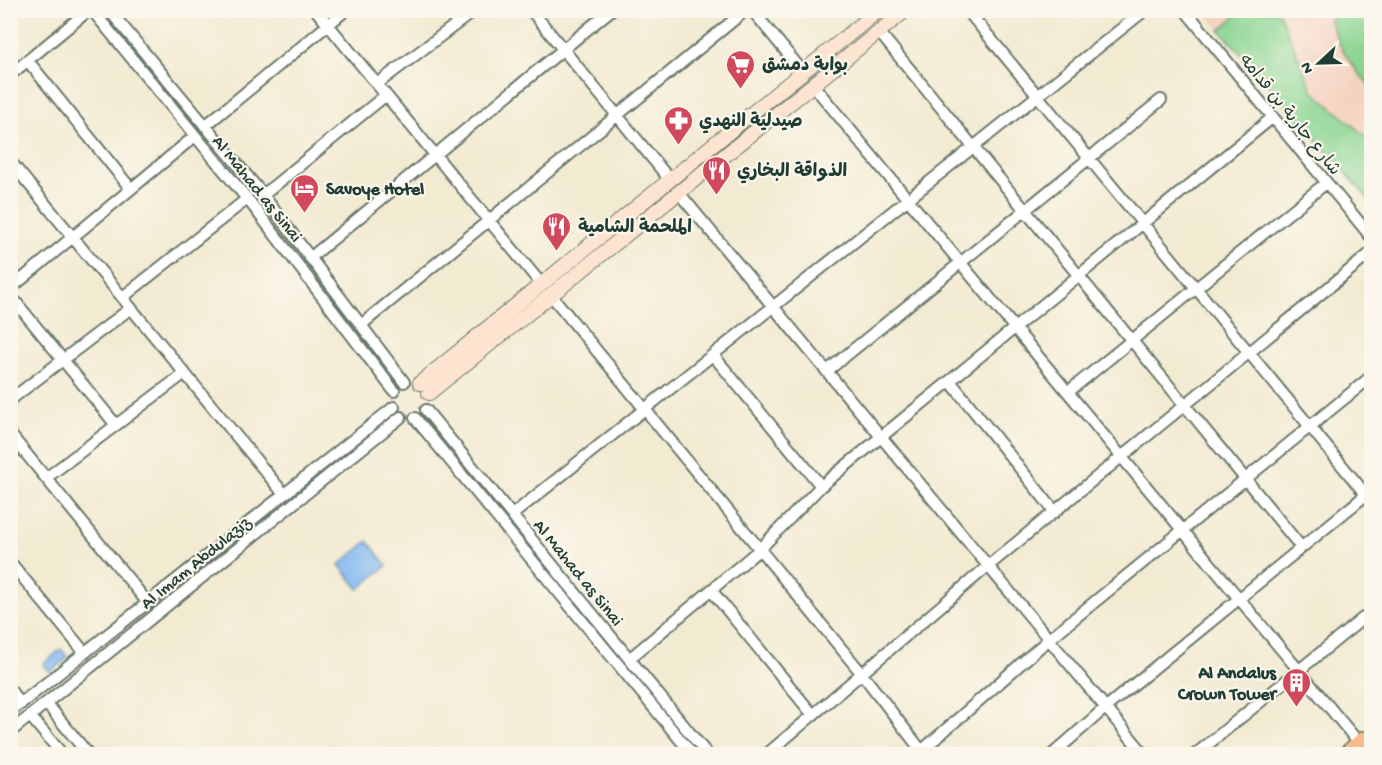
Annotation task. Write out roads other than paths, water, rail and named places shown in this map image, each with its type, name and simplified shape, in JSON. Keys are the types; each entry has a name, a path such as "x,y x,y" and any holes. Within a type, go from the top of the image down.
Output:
{"main road":[{"path":"1346,754 1363,746 1371,733"}],"street":[{"name":"Al Mahad as Sinai","path":"90,10 248,199 394,391"},
{"path":"10,75 90,10"},
{"name":"Al Mahad as Sinai","path":"109,10 262,195 404,382"},
{"path":"316,10 863,675 921,754 1049,639 1371,376"},
{"path":"205,126 346,10"},
{"path":"377,84 475,10"},
{"path":"531,10 670,180"},
{"path":"310,258 611,10"},
{"path":"361,325 746,10"},
{"path":"752,10 803,72"},
{"path":"425,388 546,290 670,180 879,10"},
{"path":"546,290 679,193 906,10"},
{"path":"967,10 1309,427 1369,496 1239,598 1105,708 1053,754"},
{"path":"512,515 1145,10"},
{"name":"شارع جارية بن قدامه","path":"1185,10 1371,238"},
{"path":"879,32 1301,548"},
{"path":"127,53 137,44"},
{"path":"28,61 131,189"},
{"path":"813,85 1363,746"},
{"path":"262,195 386,95"},
{"path":"827,371 1161,100"},
{"path":"629,659 760,549 821,486 1273,117"},
{"path":"10,289 195,136"},
{"path":"10,161 14,173 73,237 285,494"},
{"path":"1068,392 1326,183"},
{"path":"679,193 1144,754"},
{"path":"123,297 248,199"},
{"path":"767,754 863,675 988,566 1371,252"},
{"path":"10,295 116,425"},
{"path":"10,400 131,308"},
{"path":"713,356 821,486"},
{"path":"46,478 185,373"},
{"path":"412,378 425,388 431,405 419,418 401,417 390,402 396,385 404,382 412,378"},
{"path":"950,381 1055,512"},
{"path":"10,712 394,407"},
{"name":"Al Mahad as Sinai","path":"426,410 707,754"},
{"name":"Al Imam Abdulaziz","path":"10,732 401,417"},
{"name":"Al Mahad as Sinai","path":"415,418 692,754"},
{"path":"10,434 148,603"},
{"path":"10,562 85,653"},
{"path":"711,590 813,715"},
{"path":"1196,754 1371,610"},
{"path":"10,690 21,704"},
{"path":"46,703 88,754"},
{"path":"30,716 62,754"}],"water":[{"path":"368,541 387,566 359,589 339,565"},
{"path":"61,649 68,658 50,672 43,664"}],"place":[{"name":"بوابة دمشق","path":"741,90"},
{"name":"صيدلية النهدي","path":"678,146"},
{"name":"الذواقة البخاري","path":"716,196"},
{"name":"Savoye Hotel","path":"305,214"},
{"name":"الملحمة الشامية","path":"557,252"},
{"name":"Al Andalus Crown Tower","path":"1297,708"}]}
